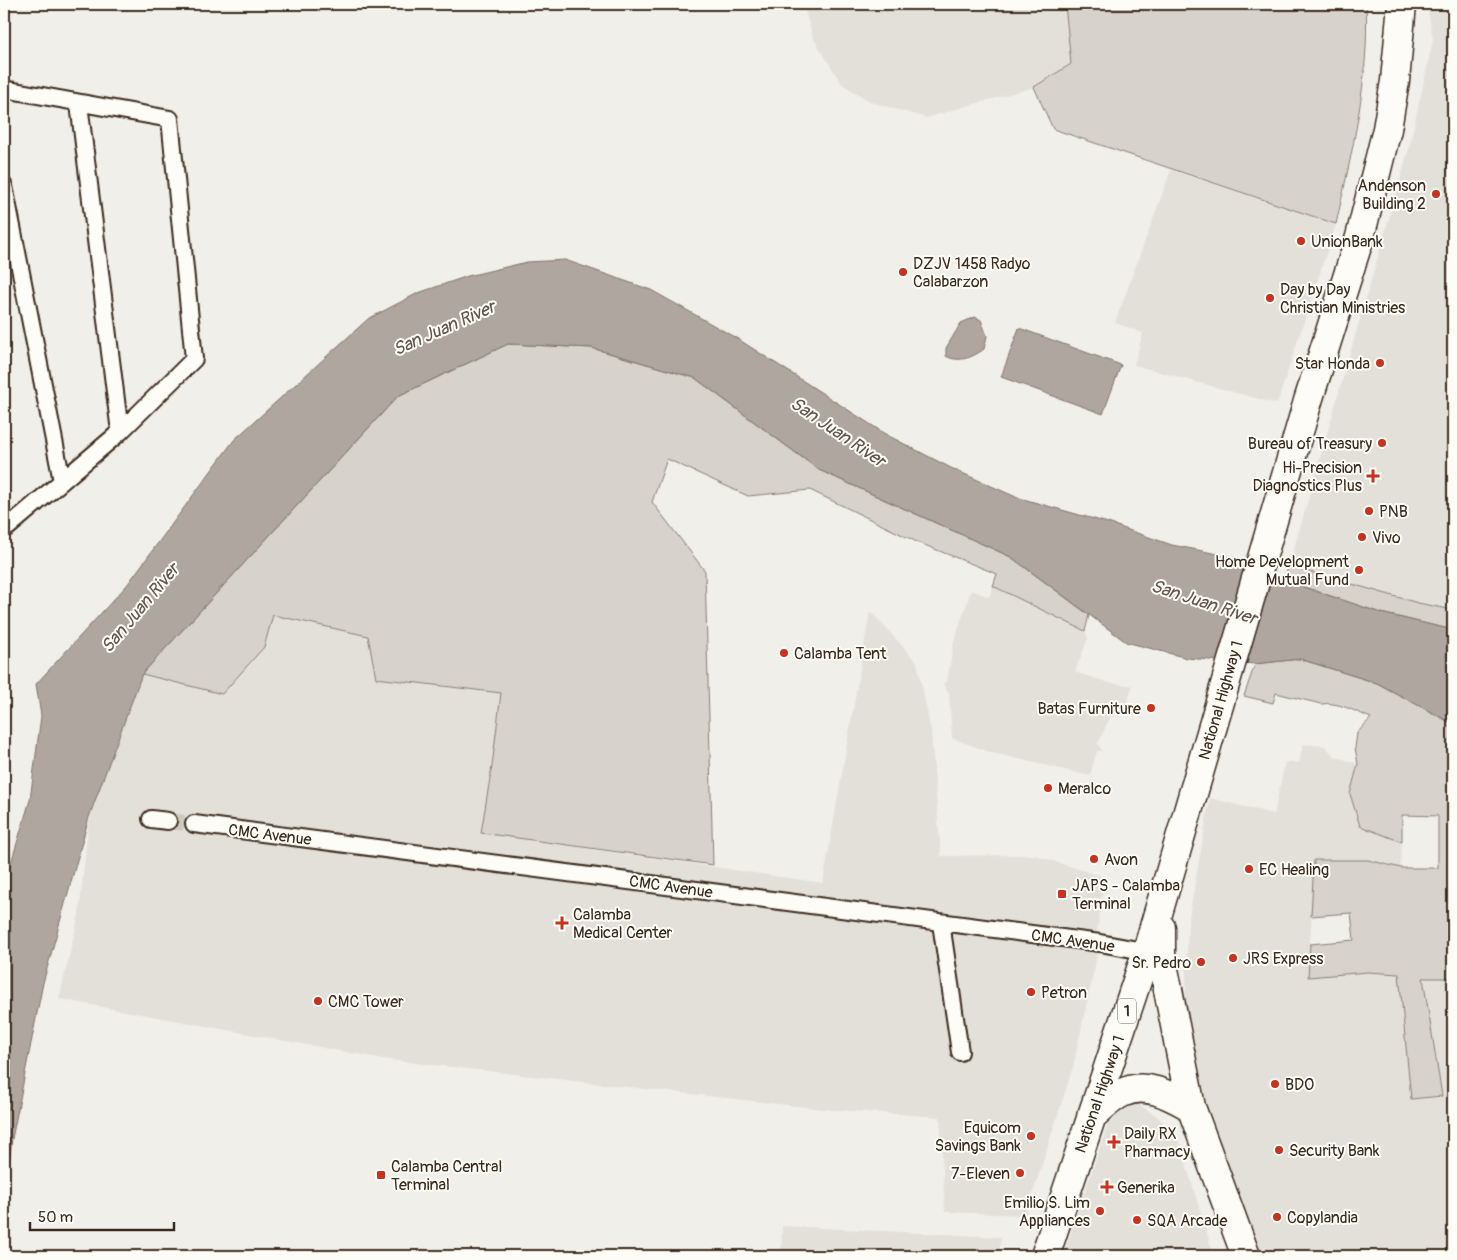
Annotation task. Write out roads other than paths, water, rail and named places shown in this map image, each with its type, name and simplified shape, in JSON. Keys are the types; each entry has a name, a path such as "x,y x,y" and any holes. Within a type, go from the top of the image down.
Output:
{"highway":[{"name":"National Highway 1","path":"1045,1256 1091,1117 1154,953 1162,904 1207,743 1310,392 1360,237 1380,156 1395,81 1402,4"},
{"name":"National Highway 1","path":"1154,953 1191,1107 1246,1256"},
{"path":"1091,1117 1122,1092 1142,1088 1166,1093 1191,1107"}],"street":[{"path":"4,89 170,119 194,359 120,432 8,527 4,526"},
{"path":"79,104 120,432"},
{"path":"4,186 62,481"},
{"path":"150,819 168,821"},
{"name":"CMC Avenue","path":"194,824 642,881 1154,953"},
{"path":"941,923 960,1052"}],"water":[{"name":"San Juan River","path":"565,260 651,290 738,339 887,435 951,468 1016,497 1108,523 1172,545 1218,554 1283,580 1381,613 1453,630 1453,724 1377,683 1300,659 1255,664 1187,658 1126,642 1011,557 819,470 695,378 592,348 508,344 398,396 142,674 89,817 43,983 12,1139 4,1204 4,886 30,800 41,716 36,684 127,585 234,440 368,319 418,293 468,276 527,262"},
{"path":"975,317 981,320 987,336 984,349 975,355 960,359 946,356 946,348 961,323"},
{"path":"1019,328 1121,365 1103,414 1001,377"}],"tunnel":[{"path":"168,821 194,824"}],"place":[{"name":"Andenson Building 2","path":"1436,194"},
{"name":"UnionBank","path":"1301,241"},
{"name":"DZJV 1458 Radyo Calabarzon","path":"903,272"},
{"name":"Day by Day Christian Ministries","path":"1270,298"},
{"name":"Star Honda","path":"1380,363"},
{"name":"Bureau of Treasury","path":"1382,443"},
{"name":"Hi-Precision Diagnostics Plus","path":"1373,476"},
{"name":"PNB","path":"1369,511"},
{"name":"Vivo","path":"1362,537"},
{"name":"Home Development Mutual Fund","path":"1359,570"},
{"name":"Calamba Tent","path":"784,653"},
{"name":"Batas Furniture","path":"1151,708"},
{"name":"Meralco","path":"1048,788"},
{"name":"Avon","path":"1094,859"},
{"name":"EC Healing","path":"1249,869"},
{"name":"JAPS - Calamba Terminal","path":"1062,894"},
{"name":"Calamba Medical Center","path":"562,923"},
{"name":"JRS Express","path":"1233,958"},
{"name":"Sr. Pedro","path":"1201,962"},
{"name":"Petron","path":"1031,992"},
{"name":"CMC Tower","path":"318,1001"},
{"name":"BDO","path":"1275,1084"},
{"name":"Equicom Savings Bank","path":"1031,1136"},
{"name":"Daily RX Pharmacy","path":"1114,1142"},
{"name":"Security Bank","path":"1279,1150"},
{"name":"7-Eleven","path":"1020,1173"},
{"name":"Calamba Central Terminal","path":"381,1175"},
{"name":"Generika","path":"1107,1187"},
{"name":"Emilio S. Lim Appliances","path":"1100,1211"},
{"name":"Copylandia","path":"1277,1217"},
{"name":"SQA Arcade","path":"1137,1220"}]}
